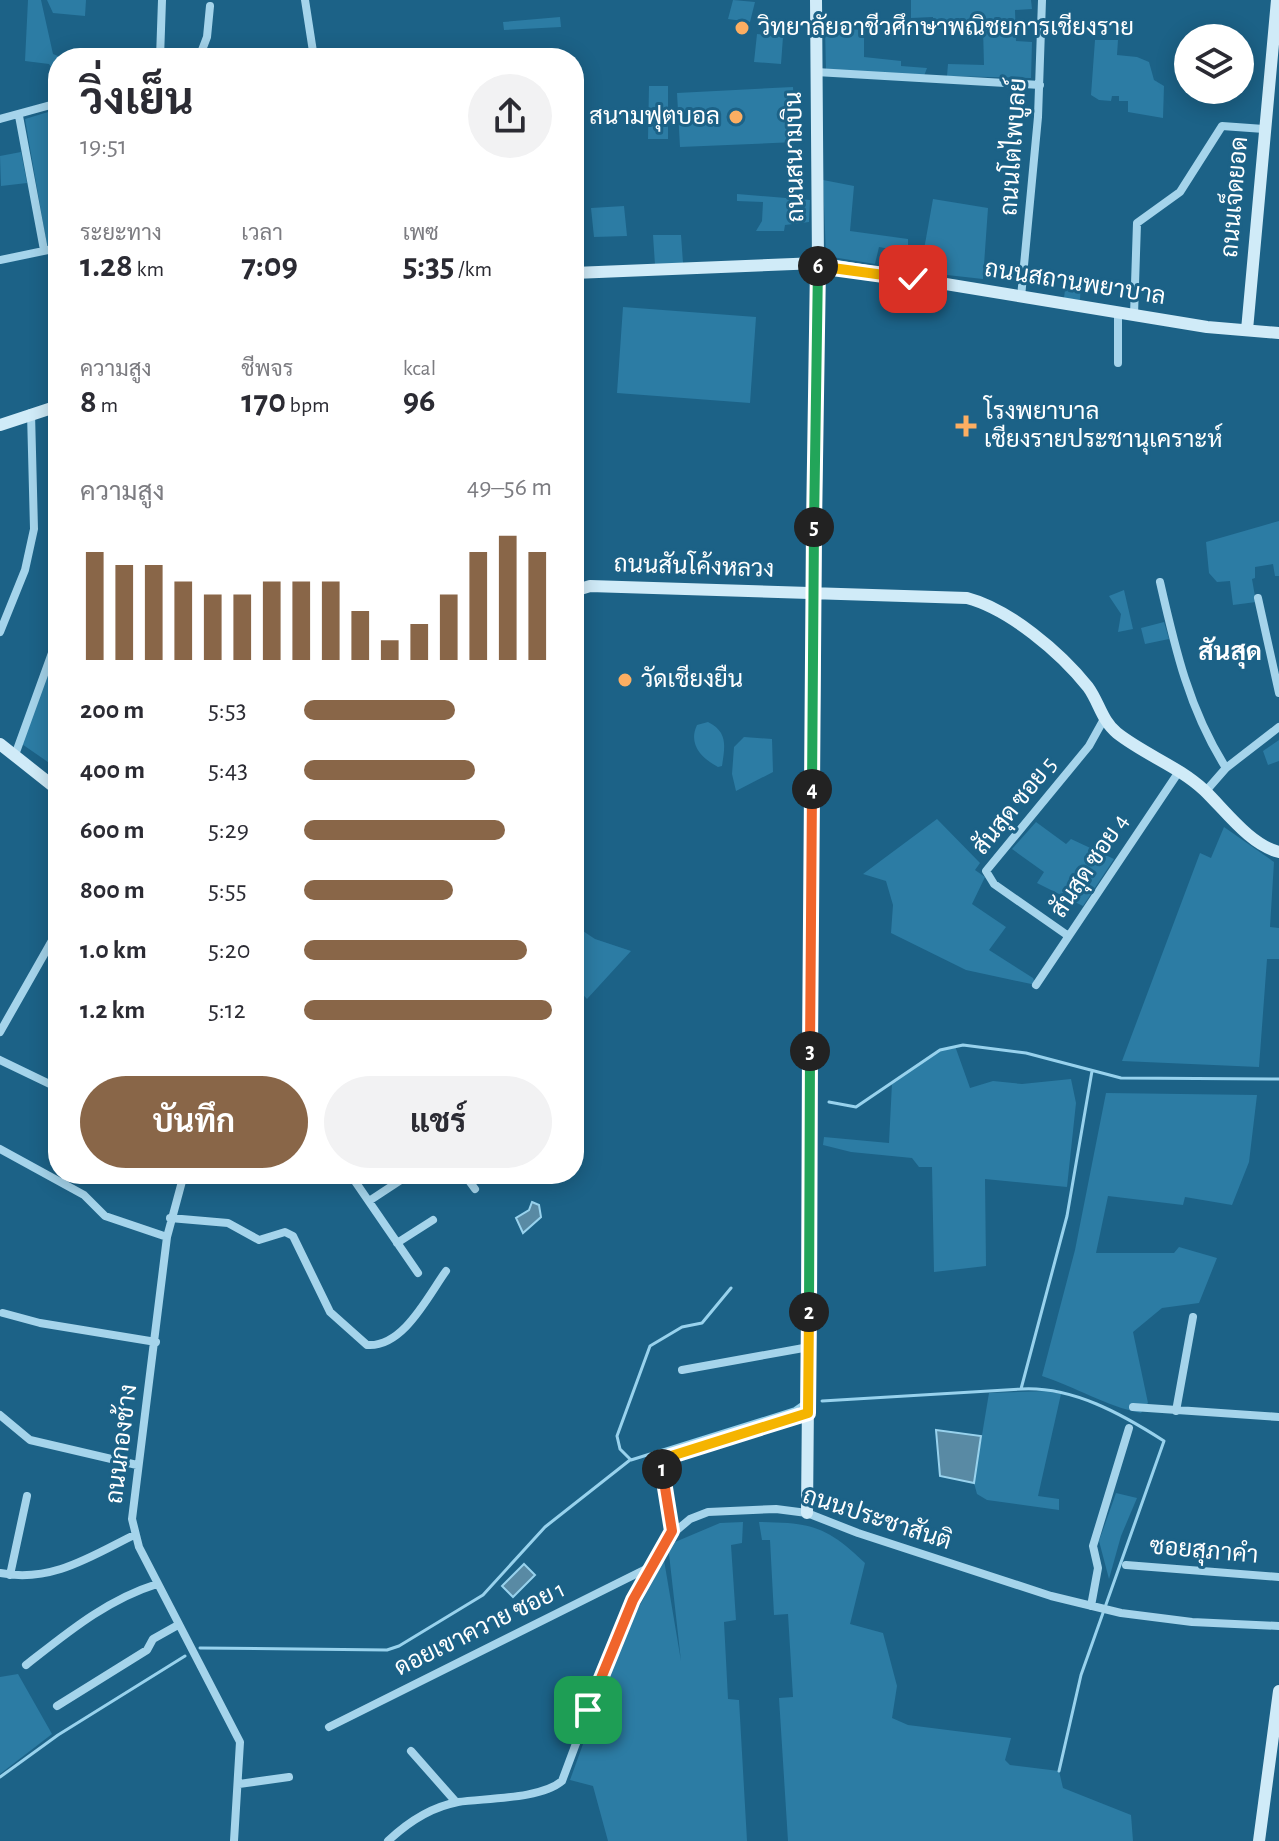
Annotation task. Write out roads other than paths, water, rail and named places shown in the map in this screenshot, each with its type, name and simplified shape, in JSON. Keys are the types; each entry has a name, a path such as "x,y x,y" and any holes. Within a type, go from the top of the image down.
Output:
{"street":[{"path":"160,48 162,0"},
{"path":"305,0 312,48"},
{"name":"ถนนสนามบิน","path":"807,1513 818,263 816,0"},
{"name":"ถนนโตไพบูลย์","path":"1021,297 1040,85 1042,0"},
{"name":"ถนนเจ็ดยอด","path":"1247,330 1277,0"},
{"path":"203,48 210,6"},
{"path":"816,72 1040,85"},
{"path":"0,119 48,106"},
{"path":"19,116 44,250"},
{"path":"1134,315 1137,223 1180,192 1217,130 1227,126 1264,129"},
{"path":"0,260 48,249"},
{"name":"ถนนสถานพยาบาล","path":"584,273 818,263 1118,313 1279,333"},
{"path":"1118,313 1118,363"},
{"path":"0,425 48,409"},
{"path":"0,632 25,570 34,529 31,413"},
{"path":"1160,582 1177,658 1196,713 1226,768"},
{"name":"ถนนสันโค้งหลวง","path":"584,588 967,598 1004,611 1070,669 1087,687 1104,719"},
{"path":"1258,598 1279,693"},
{"path":"15,755 48,664"},
{"path":"1104,719 1117,733 1180,770 1254,838 1279,852"},
{"name":"สันสุด ซอย 5","path":"1067,935 994,884 986,871 1089,746 1104,719"},
{"path":"1205,792 1226,768 1279,727"},
{"path":"0,744 48,782"},
{"name":"สันสุด ซอย 4","path":"1036,985 1180,770"},
{"path":"0,1032 48,948"},
{"path":"0,1060 48,1083"},
{"path":"0,1149 48,1175"},
{"path":"64,1184 84,1195 112,1220 167,1237"},
{"name":"ถนนกองช้าง","path":"181,1184 167,1237 156,1342 132,1501 134,1535 178,1625 237,1733 242,1755 234,1841"},
{"path":"357,1184 418,1273"},
{"path":"369,1201 395,1184"},
{"path":"471,1184 475,1189"},
{"path":"170,1218 228,1223 259,1240 285,1232 293,1236 330,1312 367,1345 389,1341 404,1329 446,1271"},
{"path":"397,1243 433,1220"},
{"path":"3,1313 40,1323 156,1342"},
{"path":"1176,1411 1193,1317"},
{"path":"682,1370 809,1347"},
{"path":"1133,1407 1279,1417"},
{"path":"388,1841 407,1824 456,1802 548,1789 562,1781 612,1647 650,1567 672,1531 661,1472 668,1457 808,1413"},
{"path":"0,1415 30,1440 137,1465"},
{"path":"1099,1608 1098,1568 1093,1546 1129,1428"},
{"path":"27,1496 5,1574 22,1577 63,1571 134,1535"},
{"name":"ถนนประชาสันติ","path":"672,1531 708,1512 776,1509 807,1513 915,1552 1099,1608 1147,1618 1279,1626"},
{"name":"ซอยสุภาคำ","path":"1126,1565 1279,1577"},
{"name":"ดอยเขาควาย ซอย 1","path":"329,1727 650,1567"},
{"path":"26,1665 90,1616 137,1590 157,1584"},
{"path":"57,1706 147,1650 153,1639 178,1625"},
{"path":"1259,1841 1279,1691"},
{"path":"411,1751 456,1802"},
{"path":"239,1784 289,1777"}],"waterway":[{"path":"829,1102 856,1107 940,1050 963,1045 1026,1053 1121,1078 1279,1079"},
{"path":"822,1401 1021,1389 1067,1216 1092,1071"},
{"path":"731,1288 702,1323 682,1327 650,1346 617,1436 620,1449 631,1460 794,1409 804,1402"},
{"path":"1021,1389 1040,1389 1078,1397 1114,1412 1164,1441 1081,1675 1059,1771"},
{"path":"200,1648 387,1650 399,1646 483,1595 545,1527 630,1460"},
{"path":"0,1777 58,1735 185,1656"}],"place":[{"name":"วิทยาลัยอาชีวศึกษาพณิชยการเชียงราย","path":"742,28"},
{"name":"สนามฟุตบอล","path":"736,117"},
{"name":"โรงพยาบาล เชียงรายประชานุเคราะห์","path":"966,426"},
{"name":"วัดเชียงยืน","path":"625,680"}],"district":[{"name":"สันสุด","path":"1230,652"}]}
